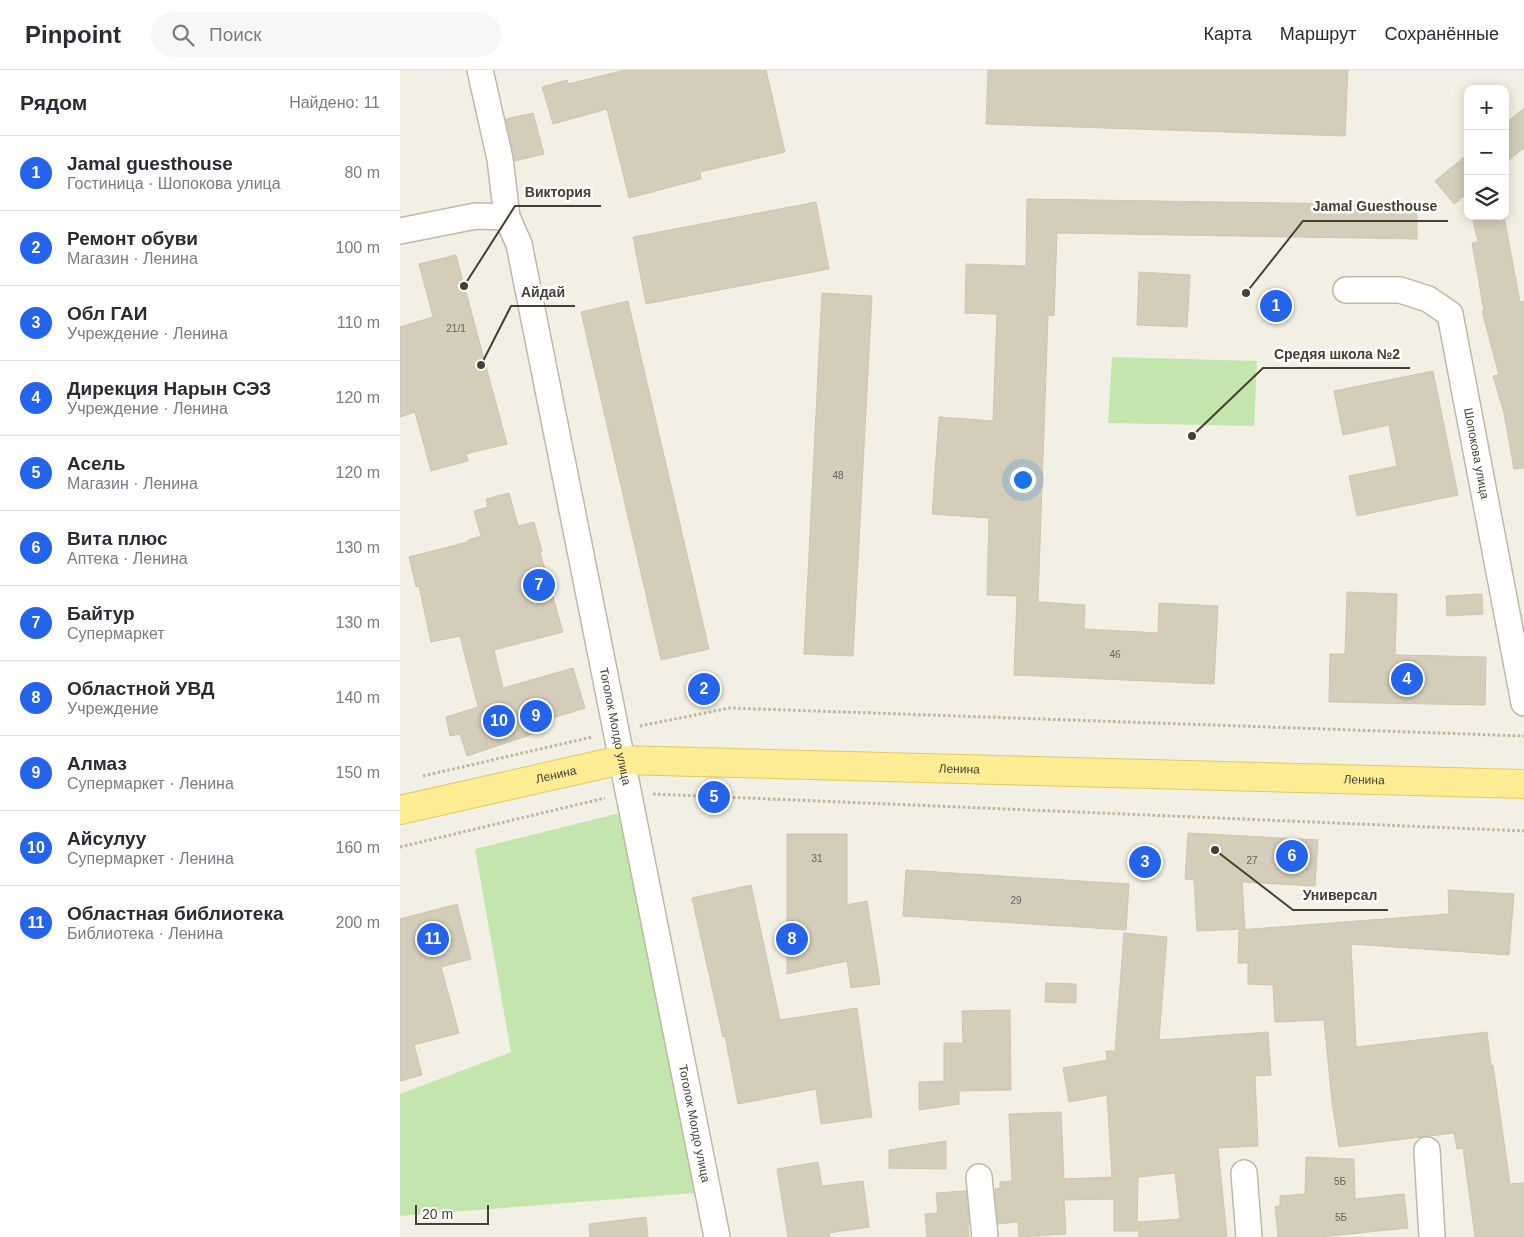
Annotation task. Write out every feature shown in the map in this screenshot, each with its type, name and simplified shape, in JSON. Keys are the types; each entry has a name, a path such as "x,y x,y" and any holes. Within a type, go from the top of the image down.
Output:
{"main road":[{"name":"Ленина","path":"400,810 621,760 1524,784"}],"street":[{"name":"Тоголок Молдо улица","path":"480,70 500,159 507,217 519,244 717,1237"},
{"path":"400,231 476,216 507,217"},
{"name":"Шопокова улица","path":"1346,290 1400,290 1428,299 1450,314 1524,703"},
{"path":"1427,1150 1432,1237"},
{"path":"1244,1173 1248,1237"},
{"path":"979,1177 985,1237"}],"path":[{"path":"419,776 615,731 730,708 1524,736"},
{"path":"400,847 628,793 1524,831"}],"green space":[{"path":"1112,357 1257,361 1254,426 1108,423"},
{"path":"620,813 695,1193 400,1216 400,1094 511,1052 475,849"}],"building":[{"path":"625,70 766,70 785,152 700,172 701,179 629,198 607,109 553,124 542,87 567,80 568,84"},
{"path":"988,70 1348,70 1345,136 986,124"},
{"path":"1524,108 1524,148 1509,160 1509,130 1509,121"},
{"path":"533,113 544,154 515,161 506,119"},
{"path":"1464,157 1464,196 1454,204 1435,181"},
{"path":"1027,199 1417,205 1417,239 1057,233 1054,316 1048,315 1038,602 1085,605 1084,629 1158,633 1159,603 1218,606 1214,684 1014,675 1017,596 987,595 989,518 932,514 939,417 993,421 997,314 965,313 966,264 1026,266"},
{"path":"816,202 829,269 646,304 633,237"},
{"path":"1473,220 1505,220 1520,302 1524,301 1524,468 1514,469 1504,413 1493,376 1499,375 1482,311 1484,311 1472,243 1478,242"},
{"path":"456,255 507,444 466,454 468,461 431,471 415,412 400,417 400,327 433,317 419,264"},
{"path":"1139,272 1190,275 1187,327 1137,325"},
{"path":"822,293 872,296 853,656 804,654"},
{"path":"628,301 709,649 661,660 581,312"},
{"path":"1433,371 1458,495 1357,516 1349,476 1397,466 1389,425 1343,435 1334,391"},
{"path":"509,493 518,526 534,522 542,552 540,552 563,632 494,650 503,688 573,668 585,708 539,722 542,731 467,756 460,734 450,736 446,717 478,707 460,636 431,642 419,586 416,587 409,557 468,542 468,540 481,536 474,511 488,507 486,499"},
{"path":"1347,592 1397,594 1395,655 1486,657 1485,705 1329,702 1330,654 1345,654"},
{"path":"1482,594 1483,614 1447,616 1446,596"},
{"path":"1188,833 1318,840 1315,886 1242,882 1245,929 1197,931 1194,880 1185,879"},
{"path":"787,834 847,834 847,905 867,901 880,984 851,988 847,961 787,974"},
{"path":"906,870 1129,884 1126,930 903,916"},
{"path":"751,885 780,1020 857,1008 872,1117 821,1124 816,1089 738,1104 725,1036 723,1037 692,898"},
{"path":"1448,890 1514,894 1509,955 1351,944 1356,1047 1487,1032 1510,1184 1524,1183 1524,1237 1475,1237 1463,1148 1457,1149 1454,1133 1339,1147 1332,1102 1324,1020 1275,1022 1273,985 1248,984 1248,963 1238,963 1239,930 1449,914"},
{"path":"457,904 471,959 441,967 459,1033 414,1045 422,1075 400,1081 400,919"},
{"path":"1124,933 1167,937 1159,1040 1268,1032 1271,1075 1255,1076 1258,1146 1218,1148 1227,1237 1139,1237 1138,1222 1180,1219 1175,1173 1138,1177 1137,1231 1114,1231 1114,1199 1064,1200 1066,1234 1019,1237 1018,1222 998,1224 995,1189 1000,1188 1000,1182 1012,1181 1009,1114 1061,1112 1064,1179 1112,1177 1107,1095 1069,1102 1063,1068 1107,1060 1106,1051 1115,1051"},
{"path":"1046,983 1076,984 1076,1003 1045,1002"},
{"path":"1010,1010 1011,1090 959,1091 959,1104 919,1110 919,1082 944,1081 944,1043 963,1043 962,1011"},
{"path":"946,1141 946,1169 889,1168 889,1150"},
{"path":"1306,1157 1354,1159 1355,1199 1404,1194 1408,1228 1320,1237 1278,1237 1275,1207 1280,1206 1280,1196 1305,1194"},
{"path":"818,1162 822,1186 863,1181 869,1227 829,1233 830,1237 788,1237 777,1169"},
{"path":"966,1191 969,1237 927,1237 925,1214 938,1213 936,1193"},
{"path":"646,1217 648,1237 590,1237 589,1224"}],"place":[{"name":"Виктория","path":"464,286"},
{"name":"Jamal Guesthouse","path":"1246,293"},
{"name":"Jamal guesthouse","path":"1276,306"},
{"name":"Айдай","path":"481,365"},
{"name":"Средяя школа №2","path":"1192,436"},
{"name":"Байтур","path":"539,585"},
{"name":"Дирекция Нарын СЭЗ","path":"1407,679"},
{"name":"Ремонт обуви","path":"704,689"},
{"name":"Алмаз","path":"536,716"},
{"name":"Айсулуу","path":"499,721"},
{"name":"Асель","path":"714,797"},
{"name":"Универсал","path":"1215,850"},
{"name":"Вита плюс","path":"1292,856"},
{"name":"Обл ГАИ","path":"1145,862"},
{"name":"Областная библиотека","path":"433,939"},
{"name":"Областной УВД","path":"792,939"}]}
